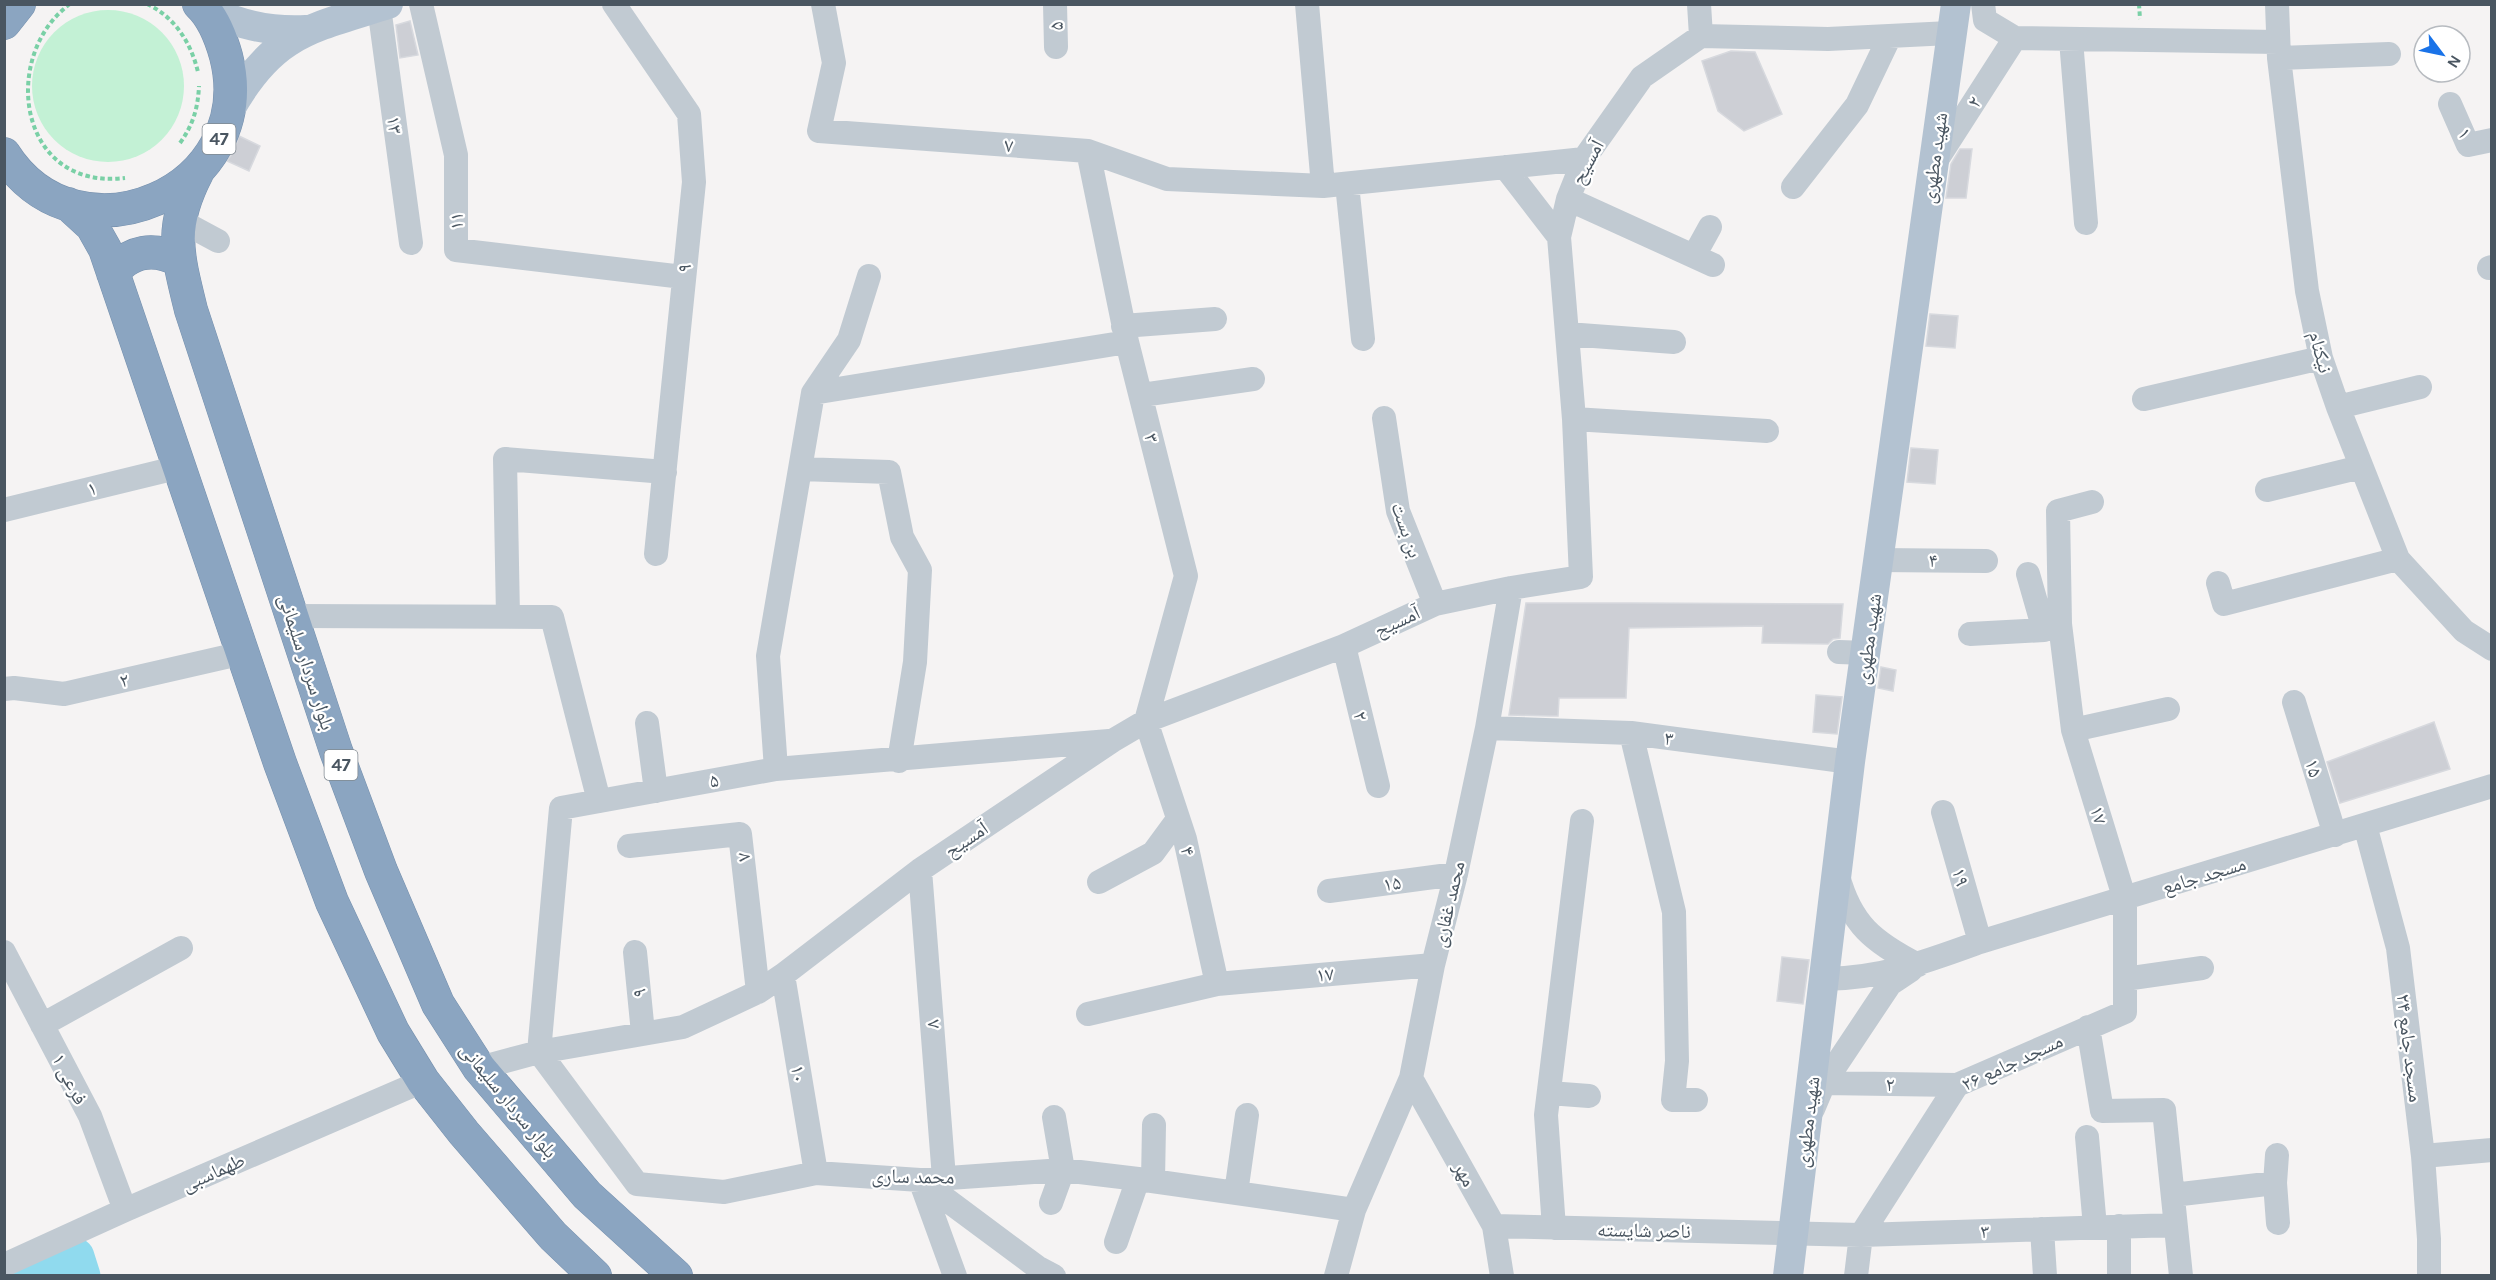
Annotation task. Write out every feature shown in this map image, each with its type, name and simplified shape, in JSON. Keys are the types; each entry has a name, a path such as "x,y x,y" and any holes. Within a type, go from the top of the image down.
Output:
{"highway":[{"name":"47","path":"4,189 55,198 102,210 137,207 169,194 186,162 217,144 229,111 231,74 221,38 200,6"},
{"path":"4,154 22,176 92,226 105,249 280,763 332,902 393,1032 423,1081 464,1133 553,1236 595,1275"},
{"name":"بلوار سردار سلیمانی","path":"186,162 185,196 179,220 178,260 191,310 336,751 381,871 438,1004 479,1068 587,1195 676,1275"},
{"path":"113,273 127,259 146,252 168,255 178,260"}],"main road":[{"name":"شهید مطهری","path":"1788,1275 1807,1123 1819,980 1838,876 1850,762 1849,717 1853,652 1880,560 1950,33 1956,4"},
{"path":"200,6 242,24 284,31 306,30"},
{"path":"229,111 253,72 286,42 306,30 383,6"}],"street":[{"name":"۱۱","path":"421,4 456,155 456,250 683,277"},
{"name":"۹","path":"614,4 688,114 694,182 656,554"},
{"name":"۷","path":"823,4 834,63 819,131 1088,151 1167,179 1335,185 1584,159"},
{"name":"۵","path":"1055,4 1056,47"},
{"path":"1307,4 1335,185 1363,339"},
{"path":"1699,4 1701,36 1828,39 1950,33"},
{"path":"1983,4 1985,20 2015,38 2389,54"},
{"name":"نیکنام","path":"2277,4 2279,50 2307,291 2321,358 2398,559 2464,630 2492,649"},
{"name":"۱۳","path":"383,6 411,243"},
{"name":"آمسیح","path":"479,1068 538,1052 683,1027 758,992 920,870 1112,741 1146,721 1344,646 1435,604 1511,588 1581,577 1574,419 1559,237 1568,199 1584,159 1642,78 1701,36"},
{"path":"1793,187 1857,105 1890,36"},
{"name":"۲","path":"1933,165 2015,38"},
{"path":"2071,40 2086,223"},
{"name":"۱","path":"2450,104 2468,145 2492,140"},
{"name":"۳","path":"1088,151 1125,334 1186,576 1146,721"},
{"path":"1505,167 1559,237"},
{"path":"1568,199 1703,260 1710,227"},
{"path":"179,220 218,241"},
{"path":"776,769 768,656 813,393 849,340 869,276"},
{"path":"813,393 1215,319"},
{"path":"1567,334 1674,342"},
{"path":"2144,399 2321,358"},
{"path":"1142,396 1253,379"},
{"path":"2338,407 2420,387"},
{"name":"بن بست","path":"1384,418 1398,511 1435,604"},
{"path":"1574,419 1767,431"},
{"path":"508,616 505,459 665,472"},
{"name":"۱","path":"4,510 180,467"},
{"path":"2267,490 2361,467"},
{"path":"800,469 889,472 902,537 920,570 915,662 899,761"},
{"path":"2052,627 2058,511 2092,502"},
{"path":"2218,583 2224,604 2398,559"},
{"name":"۴","path":"1880,560 1986,561"},
{"path":"2028,574 2052,627"},
{"name":"محمد غفاری","path":"1336,1275 1354,1210 1412,1078 1433,965 1456,874 1487,728 1511,588"},
{"path":"291,616 552,617 599,801"},
{"path":"1970,634 2052,627"},
{"name":"۱۷","path":"2052,627 2073,730 2125,900"},
{"name":"۲","path":"1344,646 1378,786"},
{"name":"۲","path":"4,689 14,688 64,694 243,653"},
{"name":"۱۵","path":"2294,702 2335,834"},
{"path":"2073,730 2168,709"},
{"name":"۴","path":"1146,721 1185,839 1217,984"},
{"path":"647,723 656,791"},
{"name":"۳","path":"1487,728 1631,734 1850,762"},
{"path":"1631,734 1674,912 1677,1061 1672,1100 1696,1100"},
{"name":"۵","path":"538,1052 561,808 776,769 899,761 1112,741"},
{"name":"مسجد جامع","path":"1918,965 1980,942 2125,900 2492,786"},
{"name":"۱۹","path":"1943,812 1980,942"},
{"path":"1099,882 1153,853 1178,819"},
{"path":"1554,1228 1546,1115 1582,821"},
{"name":"۲۴ مسجد جامع","path":"2365,825 2398,948 2423,1155 2429,1239 2428,1275"},
{"name":"۷","path":"629,846 740,834 758,992"},
{"name":"۸","path":"920,870 944,1178"},
{"name":"۱۵","path":"1329,891 1456,874"},
{"path":"1838,876 1845,902 1860,925 1885,947 1918,965"},
{"name":"۲۶ مسجد جامع","path":"1861,1235 1957,1085 2125,1012 2125,900"},
{"path":"42,1025 181,948"},
{"name":"فرعی ۱","path":"4,952 90,1116 125,1210"},
{"name":"۹","path":"635,952 643,1033"},
{"name":"۱۷","path":"1088,1014 1217,984 1433,965"},
{"path":"1819,980 1858,978 1918,965"},
{"path":"1807,1123 1824,1083 1890,984 1918,965"},
{"path":"2125,979 2202,968"},
{"name":"۱۰","path":"783,975 816,1173"},
{"path":"2088,1027 2102,1111 2164,1110 2181,1275"},
{"name":"محمد ساری","path":"538,1052 637,1184 724,1192 816,1173 920,1180 1063,1170 1354,1210"},
{"name":"مهر","path":"1412,1078 1494,1226 1502,1275"},
{"name":"طهماسبی","path":"4,1265 423,1081"},
{"name":"۲","path":"1824,1083 1957,1085"},
{"path":"1549,1093 1589,1095"},
{"path":"1236,1193 1247,1115"},
{"path":"1051,1203 1063,1170 1054,1117"},
{"path":"1116,1242 1145,1180 1154,1125"},
{"path":"2087,1137 2119,1275"},
{"path":"2423,1155 2492,1150"},
{"path":"2277,1155 2275,1182 2278,1223"},
{"path":"920,1180 955,1275"},
{"path":"920,1180 1037,1267 1054,1275"},
{"path":"2173,1195 2275,1182"},
{"name":"۳","path":"1794,1233 1861,1235 2175,1224"},
{"name":"ناصر شایسته","path":"1494,1226 1794,1233"},
{"path":"2042,1229 2045,1275"},
{"path":"1856,1275 1861,1235"}],"path":[{"path":"18,14 54,13 70,4"},
{"path":"147,4 156,8 178,27 194,53 200,78 198,105 190,130 186,162"},
{"path":"44,154 58,165 81,176 106,180 131,177"}],"green space":[{"path":"108,10 123,11 137,16 162,32 178,57 183,71 183,101 178,115 162,140 137,156 123,161 108,162 93,161 79,156 54,140 38,115 33,101 32,86 33,71 38,57 54,32 79,16 93,11"}],"building":[{"path":"410,21 418,55 400,58 396,25"},
{"path":"1731,51 1755,52 1782,114 1744,131 1718,111 1702,61"},
{"path":"239,136 260,146 249,171 227,161 234,151"},
{"path":"1960,149 1972,149 1966,198 1946,198 1951,164"},
{"path":"1930,314 1958,316 1955,348 1926,346"},
{"path":"1911,448 1938,450 1935,484 1907,482"},
{"path":"1526,603 1843,604 1840,638 1833,639 1828,644 1762,643 1763,626 1629,628 1626,698 1559,698 1558,716 1509,715"},
{"path":"1881,667 1896,670 1893,691 1878,688"},
{"path":"1816,695 1842,697 1837,734 1813,732"},
{"path":"2434,722 2450,769 2340,803 2327,762"},
{"path":"1782,957 1809,960 1803,1004 1777,1001"}],"waterway":[{"path":"24,1276 75,1257 81,1276"}]}
